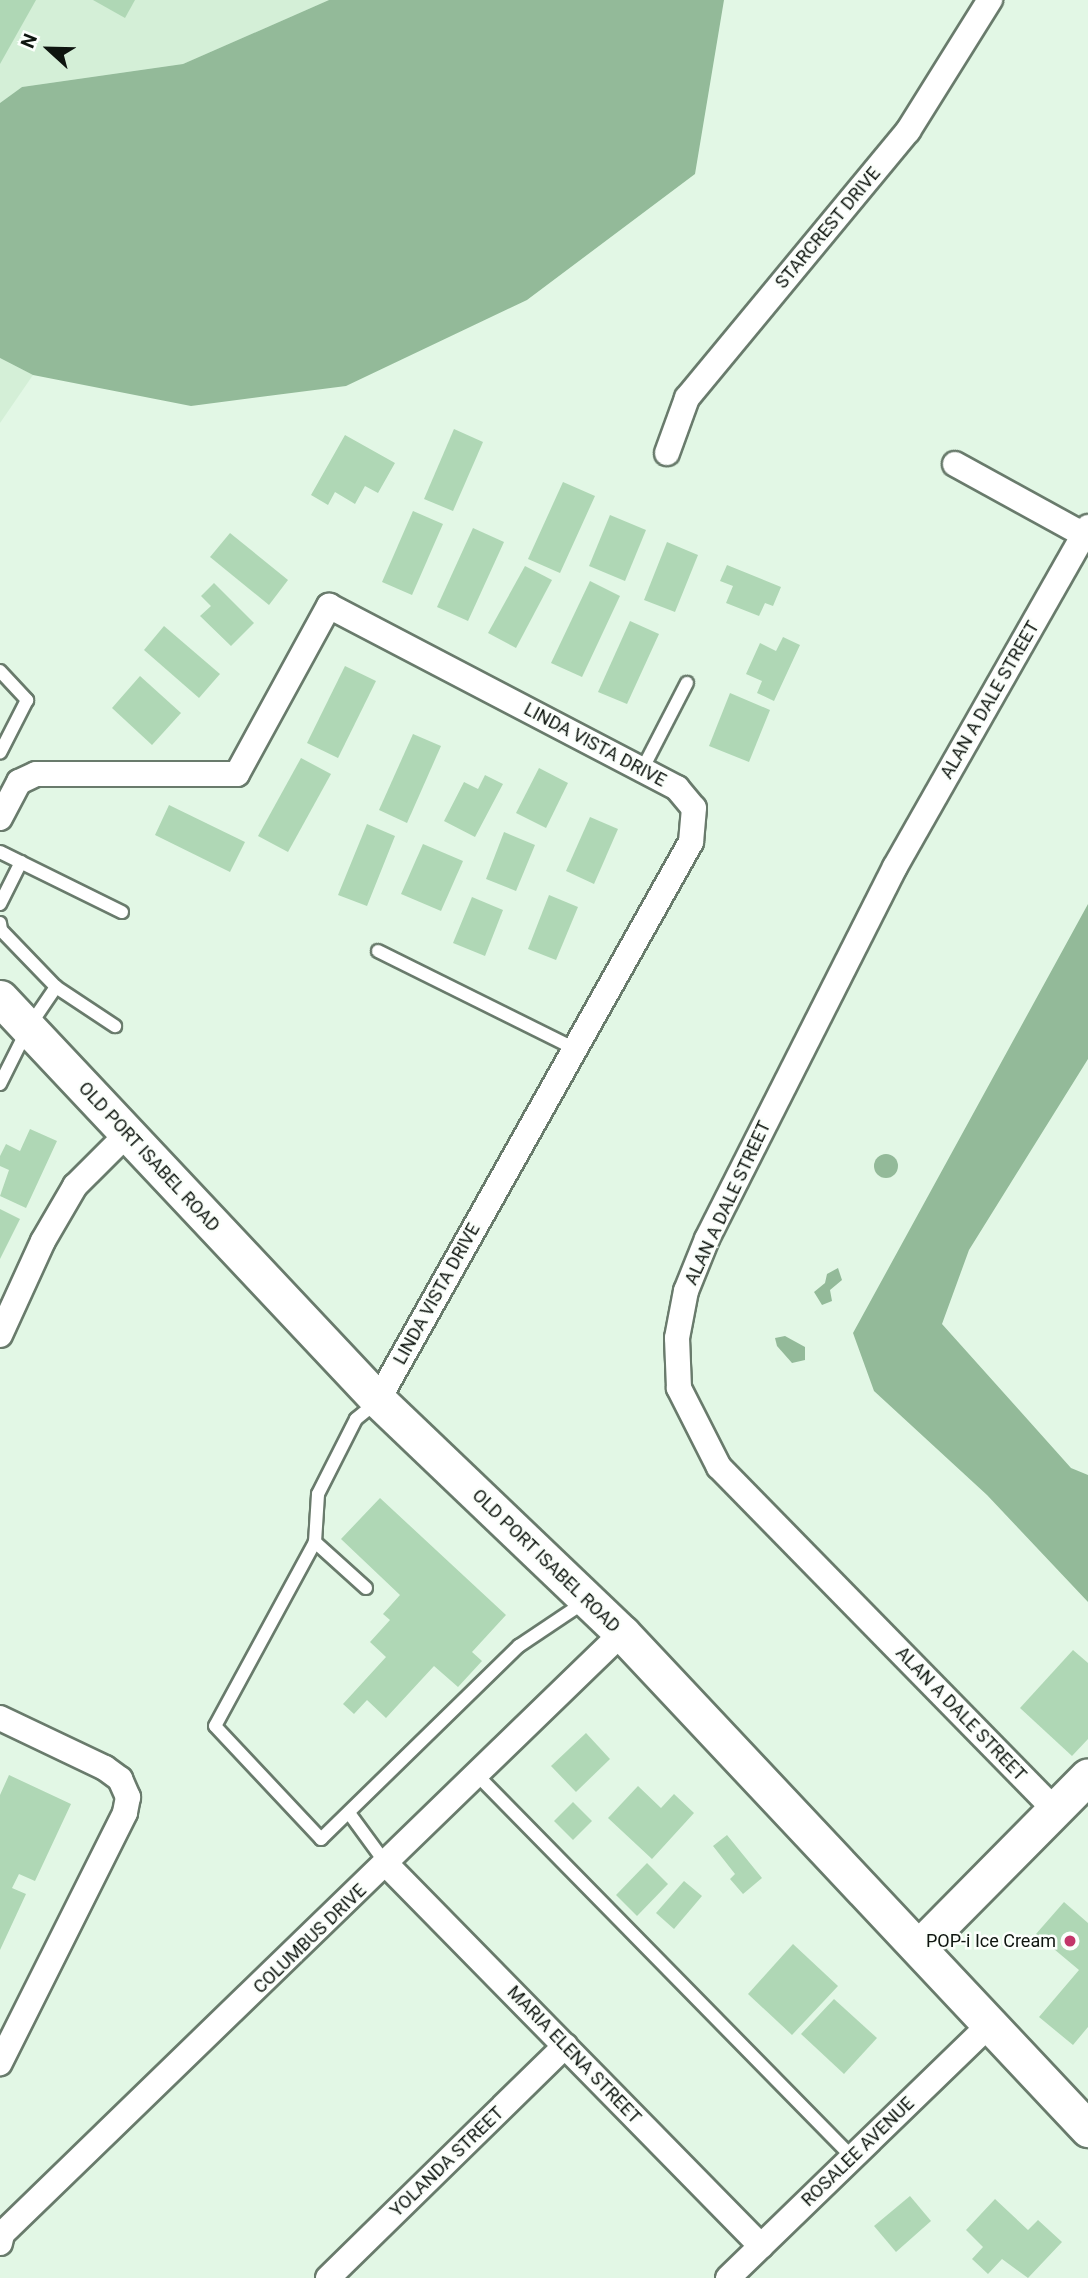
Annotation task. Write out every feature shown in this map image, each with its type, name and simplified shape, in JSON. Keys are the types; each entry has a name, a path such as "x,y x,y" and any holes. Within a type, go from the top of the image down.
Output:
{"street":[{"name":"STARCREST DRIVE","path":"667,453 688,398 908,131 990,0"},
{"path":"955,464 1087,533"},
{"name":"ALAN A DALE STREET","path":"1056,1811 719,1468 679,1388 677,1338 686,1291 707,1239 894,867 1087,533"},
{"name":"LINDA VISTA DRIVE","path":"0,818 19,782 36,774 237,774 329,606 677,788 694,808 691,842 573,1048 378,1400"},
{"name":"OLD PORT ISABEL ROAD","path":"0,998 378,1400 622,1633 919,1947 988,2026 1088,2129"},
{"path":"0,1335 43,1241 75,1186 127,1134"},
{"name":"COLUMBUS DRIVE","path":"0,2244 2,2234 387,1865 622,1633"},
{"path":"0,1718 105,1768 120,1779 128,1797 125,1814 0,2063"},
{"path":"919,1947 1088,1776"},
{"name":"MARIA ELENA STREET","path":"387,1865 761,2246"},
{"name":"ROSALEE AVENUE","path":"728,2278 988,2026"},
{"name":"YOLANDA STREET","path":"328,2278 565,2046"}],"lane":[{"path":"0,671 27,700 0,753"},
{"path":"642,770 687,683"},
{"path":"0,852 122,912"},
{"path":"0,904 21,862"},
{"path":"0,923 1,930 56,987 115,1026"},
{"path":"378,951 573,1048"},
{"path":"0,1084 28,1028 56,987"},
{"path":"378,1400 356,1419 318,1494 315,1542 215,1726 321,1839 519,1646 586,1600"},
{"path":"315,1542 366,1587"},
{"path":"478,1776 852,2157"},
{"path":"349,1813 387,1865"}],"shaded area":[{"path":"0,0 329,0 183,64 22,87 0,103"},
{"path":"329,0 724,0 695,174 527,300 346,386 191,406 33,375 0,358 0,103 22,87 183,64"},
{"path":"0,358 33,375 0,423"},
{"path":"1088,904 1088,1059 969,1250 942,1324 1071,1468 1088,1475 1088,1602 987,1495 874,1391 853,1333"},
{"path":"886,1154 897,1161 898,1166 891,1177 886,1178 875,1171 874,1166 881,1155"},
{"path":"838,1268 842,1280 830,1290 832,1301 822,1305 814,1292 825,1283 827,1274"},
{"path":"785,1336 805,1347 805,1360 792,1363 777,1346 775,1338"}],"building":[{"path":"0,0 36,0 0,64"},
{"path":"93,0 135,0 125,18"},
{"path":"454,429 483,442 453,511 424,499"},
{"path":"345,435 395,463 378,493 365,486 355,504 335,492 328,505 311,495"},
{"path":"563,482 595,496 560,573 528,559"},
{"path":"413,511 443,524 412,595 382,582"},
{"path":"610,515 646,530 625,581 589,566"},
{"path":"473,528 504,542 468,621 437,607"},
{"path":"230,533 288,580 269,605 210,557"},
{"path":"667,542 698,555 675,612 644,600"},
{"path":"727,565 781,587 773,606 765,603 759,616 726,603 733,586 720,581"},
{"path":"525,566 552,580 516,648 488,633"},
{"path":"590,581 620,596 582,677 551,663"},
{"path":"214,583 254,623 231,646 200,616 211,606 201,596"},
{"path":"630,621 659,634 627,704 598,692"},
{"path":"164,626 220,674 199,698 144,650"},
{"path":"783,637 800,645 774,701 757,693 762,681 746,674 760,643 776,651"},
{"path":"345,666 376,681 338,758 307,743"},
{"path":"140,676 181,713 152,745 112,708"},
{"path":"730,693 770,710 749,762 709,746"},
{"path":"413,734 441,746 407,823 379,810"},
{"path":"301,758 331,774 288,852 258,836"},
{"path":"539,768 568,783 546,828 516,813"},
{"path":"485,775 503,784 475,837 444,821 464,782 478,789"},
{"path":"169,805 245,842 230,872 155,835"},
{"path":"590,817 618,829 594,884 566,871"},
{"path":"367,824 395,836 367,906 338,895"},
{"path":"504,832 535,845 516,891 486,879"},
{"path":"423,844 463,861 441,911 401,894"},
{"path":"549,895 578,907 556,960 528,949"},
{"path":"472,897 503,910 485,956 453,943"},
{"path":"30,1129 57,1141 26,1208 0,1196 9,1170 0,1166 0,1156 6,1144 20,1151"},
{"path":"0,1209 20,1219 0,1259"},
{"path":"380,1498 506,1615 472,1652 482,1661 458,1687 434,1666 386,1718 367,1700 354,1714 343,1704 386,1657 370,1642 390,1620 383,1614 400,1595 341,1539"},
{"path":"1073,1650 1088,1663 1088,1739 1072,1756 1020,1708"},
{"path":"586,1733 610,1759 576,1792 551,1766"},
{"path":"9,1775 71,1804 35,1881 19,1874 12,1888 26,1894 0,1950 0,1795"},
{"path":"638,1786 661,1808 674,1794 694,1813 652,1859 608,1818"},
{"path":"573,1802 592,1821 573,1840 554,1821"},
{"path":"727,1835 762,1878 743,1894 730,1879 735,1874 713,1846"},
{"path":"647,1863 668,1884 637,1916 616,1895"},
{"path":"684,1881 702,1896 674,1929 656,1913"},
{"path":"1064,1902 1088,1923 1088,2027 1073,2045 1039,2017 1079,1970 1036,1934"},
{"path":"793,1944 838,1986 792,2035 748,1994"},
{"path":"834,1999 877,2038 844,2074 801,2034"},
{"path":"910,2196 931,2221 896,2252 874,2226"},
{"path":"995,2199 1028,2230 1038,2220 1062,2242 1028,2278 1002,2259 988,2274 972,2259 983,2247 966,2230"}],"place":[{"name":"POP-i Ice Cream","path":"1070,1941"}]}
